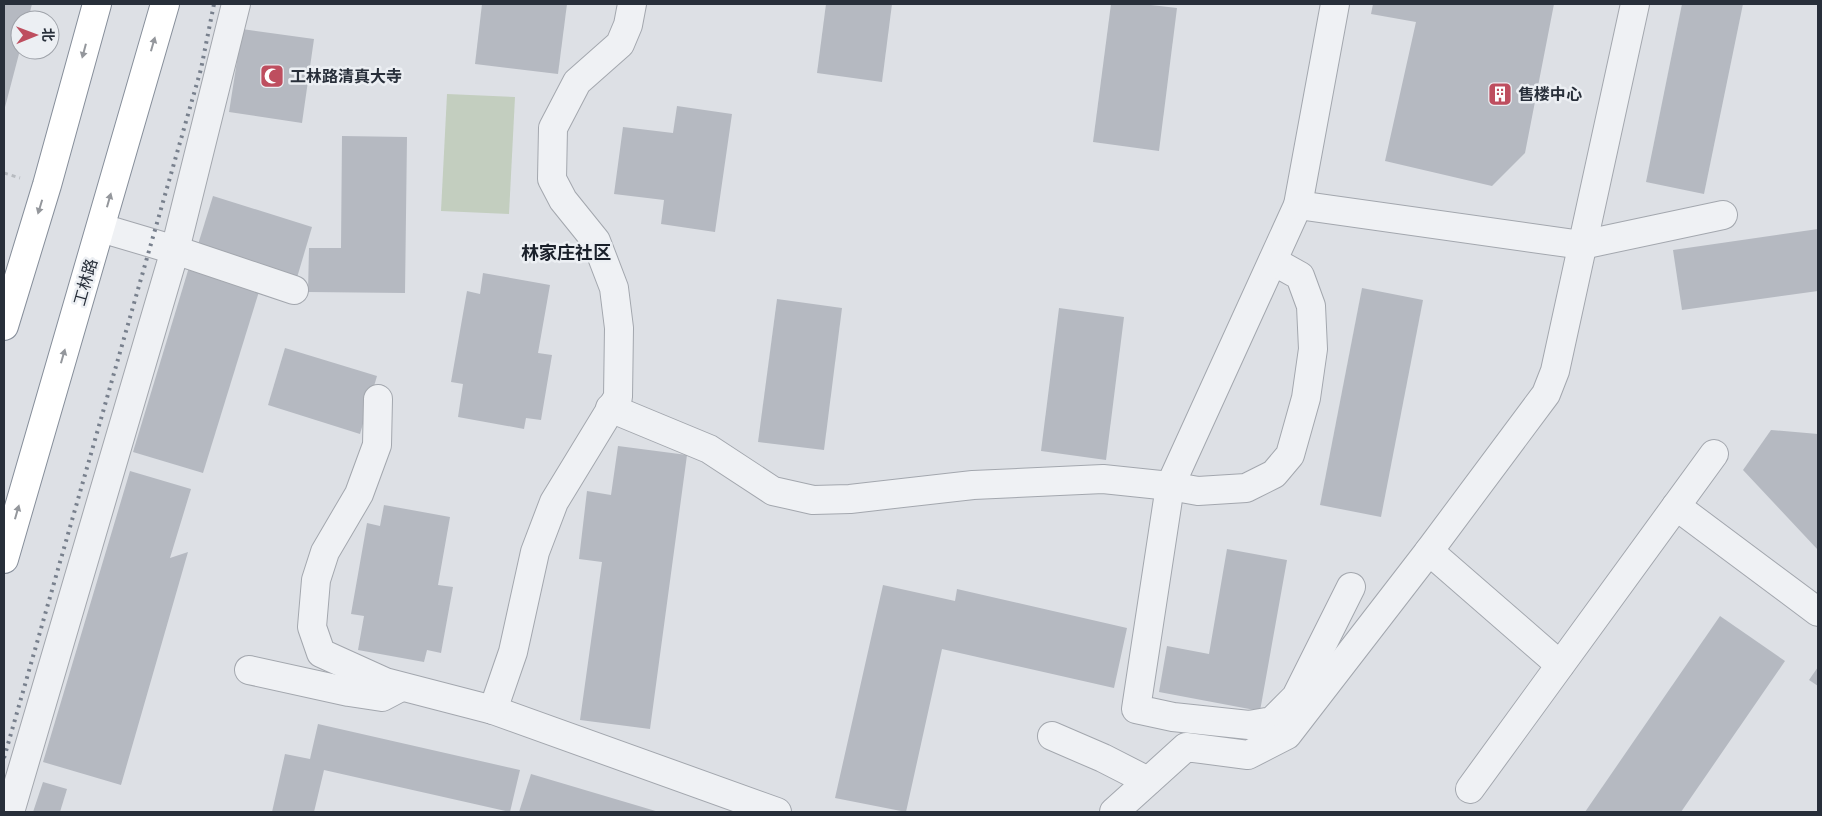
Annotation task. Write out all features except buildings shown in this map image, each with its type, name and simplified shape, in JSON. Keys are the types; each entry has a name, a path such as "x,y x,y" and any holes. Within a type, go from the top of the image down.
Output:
{"highway":[{"path":"4,326 47,185 97,4"},
{"name":"工林路","path":"4,559 101,228 164,4"}],"street":[{"path":"10,812 175,250 236,4"},
{"path":"493,710 513,652 535,552 554,502 618,397 619,328 614,288 596,241 563,200 552,179 553,128 577,82 620,44 628,25 632,4"},
{"path":"1335,4 1298,205 1170,486 1136,709 1173,717 1249,725 1272,721 1296,697 1351,587"},
{"path":"1114,812 1186,747 1248,755 1287,735 1546,394 1555,371 1635,4"},
{"path":"1298,205 1582,245 1724,215"},
{"path":"101,228 175,250 294,290"},
{"path":"610,408 709,449 773,491 813,500 850,499 973,486 1103,479 1198,491 1246,488 1274,474 1290,455 1306,398 1313,349 1311,306 1300,276 1272,261"},
{"path":"378,398 377,445 359,494 325,552 316,580 312,627 321,653 385,682 493,710 777,812"},
{"path":"1470,789 1714,454"},
{"path":"1676,506 1818,612"},
{"path":"1429,550 1560,665"},
{"path":"249,670 349,692 382,697 402,686"},
{"path":"1052,736 1103,758 1148,781"}],"green space":[{"path":"447,94 515,97 509,214 441,211"}],"railway":[{"path":"4,758 201,69 214,4"}],"place":[{"name":"工林路清真大寺","path":"272,76"},
{"name":"售楼中心","path":"1500,94"}],"district":[{"name":"林家庄社区","path":"566,253"}]}
